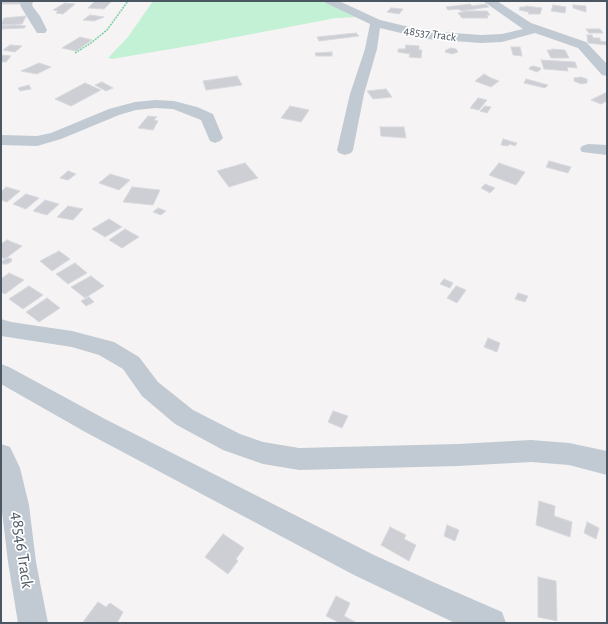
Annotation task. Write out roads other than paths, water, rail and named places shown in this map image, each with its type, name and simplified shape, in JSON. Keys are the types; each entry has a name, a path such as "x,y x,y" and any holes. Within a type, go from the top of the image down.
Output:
{"street":[{"path":"28,1 26,4 27,7 34,16 40,30"},
{"name":"48537 Track","path":"330,1 376,23 426,35 481,39 516,35 534,29"},
{"path":"489,1 522,23 534,29 559,36 582,45 607,72"},
{"path":"504,11 516,4"},
{"path":"345,150 357,94 371,49 373,32 376,23"},
{"path":"1,140 37,141 56,136 114,112 135,106 156,104 174,105 192,110 208,117 215,138"},
{"path":"588,149 607,150"},
{"path":"1,327 8,330 72,339 106,348 132,363 150,389 184,417 232,442 263,453 299,459 458,455 531,451 569,454 607,463"},
{"path":"1,373 96,426 364,565 422,593 491,623"},
{"name":"48546 Track","path":"1,455 7,468 16,505 22,562 33,623"}]}
